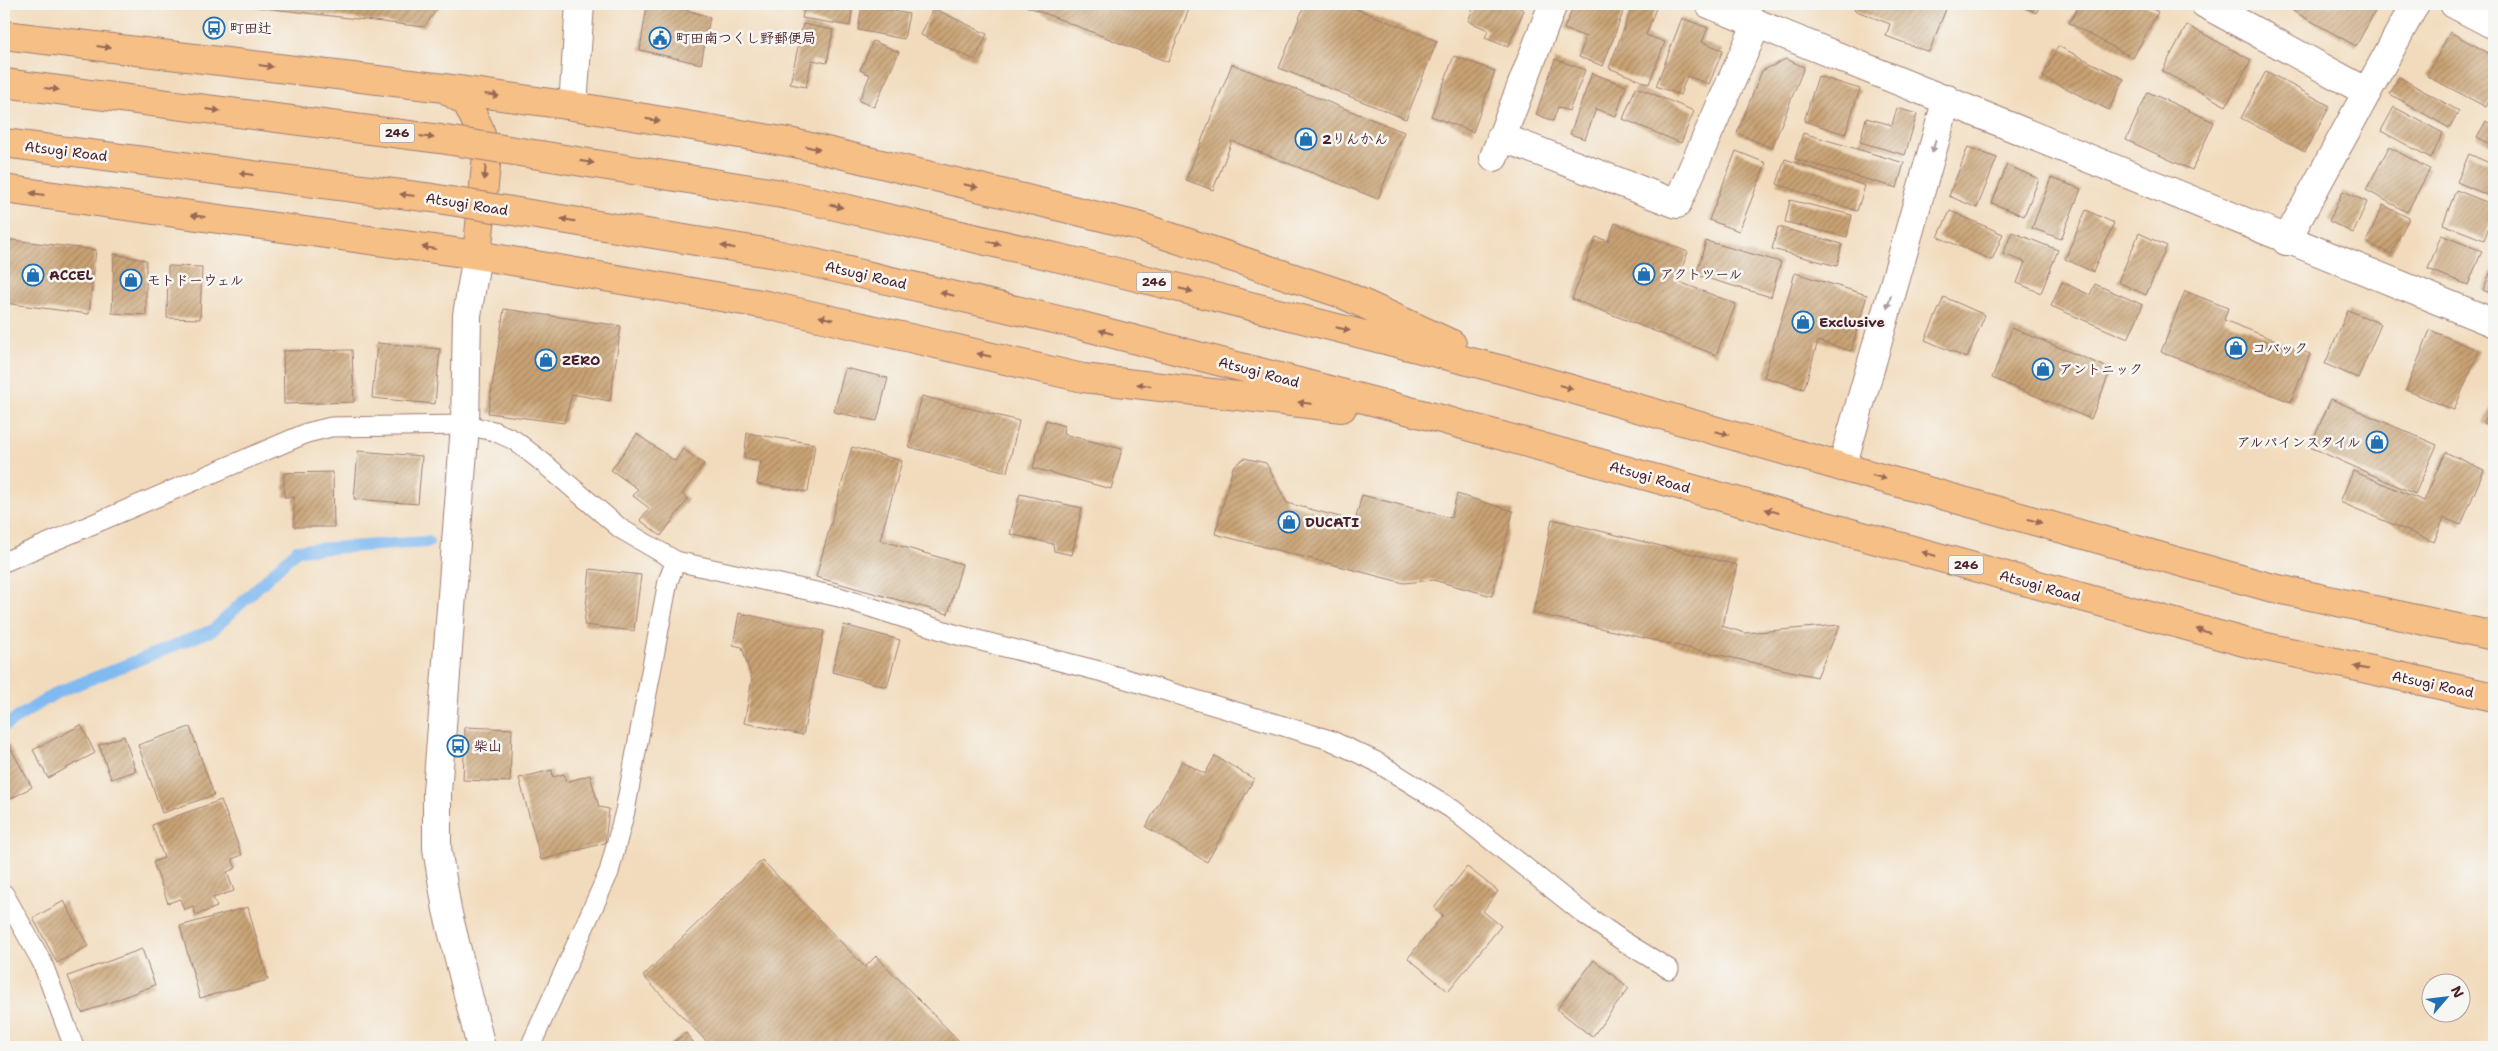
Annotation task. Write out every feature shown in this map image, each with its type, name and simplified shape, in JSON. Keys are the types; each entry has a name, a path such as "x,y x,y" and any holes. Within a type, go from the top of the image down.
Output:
{"highway":[{"path":"4,35 444,88 573,106 794,143 1135,225 1342,294 1519,374"},
{"name":"246","path":"4,83 440,139 788,195 1081,263 1519,374 1842,467 2269,586 2494,636"},
{"path":"444,88 467,104 479,128 487,155 477,255"},
{"name":"Atsugi Road","path":"4,143 432,198 776,254 1071,322 1441,419 2244,642 2494,697"},
{"path":"4,189 477,255 767,305 1083,378 1441,419"}],"street":[{"path":"573,106 580,4"},
{"path":"1553,4 1498,147 1677,204 1757,23"},
{"path":"1710,4 1947,99 2286,241 2494,323"},
{"path":"2205,4 2367,92"},
{"path":"2286,241 2415,4"},
{"path":"2454,4 2494,25"},
{"path":"1842,467 1947,99"},
{"path":"477,255 467,314 465,425 437,792 437,848 447,910 481,1047"}],"lane":[{"path":"4,562 307,433 331,427 465,425 494,431 514,440 621,529 676,562 839,597 954,634 1109,674 1330,740 1375,761 1452,809 1584,914 1669,969"},
{"path":"530,1047 609,872 625,811 668,581 676,562"},
{"path":"4,894 42,962 74,1047"}],"building":[{"path":"231,4 441,4 424,27"},
{"path":"647,4 666,4 710,17 701,64 640,50"},
{"path":"805,4 853,4 850,26 802,18"},
{"path":"1021,4 1191,4 1168,62"},
{"path":"1305,4 1344,4 1437,41 1406,119 1279,68"},
{"path":"1475,4 1513,4 1524,10 1508,47 1485,38 1488,30 1468,21"},
{"path":"1574,4 1626,4 1603,66 1579,57 1586,37 1564,29"},
{"path":"1633,4 1645,4 1656,8 1646,35 1665,42 1649,84 1609,68"},
{"path":"1857,4 1948,4 1929,52 1886,36 1890,24 1854,10"},
{"path":"2018,4 2041,4 2036,13"},
{"path":"2080,4 2143,4 2158,12 2133,58 2069,23"},
{"path":"2297,4 2379,4 2356,46 2293,11"},
{"path":"862,5 909,14 904,39 858,30"},
{"path":"933,8 987,34 975,60 921,35"},
{"path":"1682,18 1708,28 1702,42 1723,50 1709,84 1687,76 1680,95 1656,86"},
{"path":"803,24 833,30 827,63 812,60 806,87 790,84"},
{"path":"2187,25 2251,60 2226,106 2162,71"},
{"path":"2450,32 2494,56 2494,91 2486,107 2427,76"},
{"path":"873,41 899,52 874,107 859,101 870,75 860,70"},
{"path":"2058,46 2124,79 2109,110 2043,77"},
{"path":"1454,56 1495,71 1473,132 1431,116"},
{"path":"1555,59 1585,70 1569,111 1558,107 1553,121 1536,114"},
{"path":"1786,59 1804,67 1772,148 1737,133 1762,71"},
{"path":"1232,64 1404,132 1378,199 1232,141 1213,190 1186,180"},
{"path":"2266,71 2330,106 2305,152 2241,118"},
{"path":"1592,73 1626,86 1616,116 1596,109 1585,139 1570,134"},
{"path":"1818,76 1860,89 1845,134 1804,121"},
{"path":"2399,77 2459,111 2449,128 2390,94"},
{"path":"1636,87 1694,111 1681,143 1623,119"},
{"path":"2148,92 2214,122 2192,170 2126,140"},
{"path":"2394,107 2443,133 2431,158 2381,131"},
{"path":"1897,108 1917,114 1905,155 1860,142 1866,118 1892,125"},
{"path":"2486,121 2492,125 2494,122 2494,146 2477,137"},
{"path":"1803,133 1904,163 1897,188 1795,159"},
{"path":"1968,147 1997,158 1977,208 1949,196"},
{"path":"2389,147 2430,169 2407,212 2366,190"},
{"path":"1736,151 1766,163 1739,231 1709,220"},
{"path":"2469,154 2494,165 2494,198 2457,182"},
{"path":"1785,159 1865,186 1857,211 1777,184"},
{"path":"2007,165 2039,179 2024,216 1992,203"},
{"path":"2051,178 2081,189 2061,239 2032,228"},
{"path":"2456,190 2494,205 2494,213 2484,240 2443,224"},
{"path":"2343,191 2367,202 2353,233 2329,221"},
{"path":"1790,200 1852,215 1847,237 1785,222"},
{"path":"2383,205 2409,218 2391,254 2366,242"},
{"path":"2086,210 2114,223 2093,272 2065,259"},
{"path":"1950,211 2003,234 1992,260 1938,237"},
{"path":"1615,223 1688,252 1677,281 1736,304 1716,355 1572,299 1596,237 1608,241"},
{"path":"1778,227 1842,244 1837,266 1772,249"},
{"path":"2012,232 2058,250 2041,293 2017,283 2025,262 2003,254"},
{"path":"2139,233 2167,246 2146,295 2118,282"},
{"path":"2441,235 2482,251 2468,285 2428,269"},
{"path":"4,239 96,250 89,314 4,303"},
{"path":"1706,241 1781,262 1771,297 1696,275"},
{"path":"114,254 146,260 146,315 112,313"},
{"path":"2494,264 2494,295 2483,290"},
{"path":"168,266 202,267 200,319 167,318"},
{"path":"1795,273 1867,295 1851,351 1818,341 1804,389 1764,377"},
{"path":"2062,282 2090,295 2095,284 2143,305 2128,339 2051,306"},
{"path":"2185,291 2228,308 2224,320 2310,354 2291,402 2161,352"},
{"path":"1944,297 1985,315 1967,358 1925,340"},
{"path":"504,309 621,326 610,401 572,394 564,423 488,413"},
{"path":"2348,310 2381,324 2358,378 2325,364"},
{"path":"2012,328 2111,369 2091,419 1992,378"},
{"path":"2430,330 2479,351 2454,410 2406,390"},
{"path":"377,343 440,349 435,404 372,398"},
{"path":"352,350 354,402 284,404 283,351"},
{"path":"845,368 888,378 877,421 834,412"},
{"path":"922,396 1019,421 1007,472 909,447"},
{"path":"2494,397 2494,428 2483,423"},
{"path":"2331,399 2437,445 2415,494 2310,447"},
{"path":"1046,420 1064,426 1063,434 1122,449 1111,489 1033,468"},
{"path":"747,433 815,444 808,492 757,484 761,461 744,458"},
{"path":"637,434 675,461 683,449 704,464 682,494 688,499 661,536 640,520 649,508 633,496 638,489 611,470"},
{"path":"852,447 902,461 880,540 962,564 948,614 816,577"},
{"path":"358,451 422,456 418,504 354,499"},
{"path":"2445,452 2484,470 2461,525 2444,518 2434,542 2340,502 2353,471 2424,501"},
{"path":"1244,458 1266,463 1287,503 1355,521 1362,495 1451,518 1457,494 1513,511 1492,596 1433,580 1404,583 1215,534 1233,467"},
{"path":"333,472 334,527 294,527 294,497 284,497 284,473"},
{"path":"1020,494 1082,508 1072,555 1054,551 1053,544 1010,534"},
{"path":"1552,519 1737,565 1722,626 1745,633 1840,625 1817,677 1533,613"},
{"path":"590,569 641,575 634,631 584,625"},
{"path":"739,613 824,631 803,735 744,723 752,680 742,647 733,645"},
{"path":"844,625 900,640 887,687 832,672"},
{"path":"81,725 95,753 48,778 33,750"},
{"path":"190,727 214,795 162,813 138,745"},
{"path":"465,727 512,729 510,782 463,780"},
{"path":"124,736 136,771 111,779 99,745"},
{"path":"6,740 32,787 5,802 4,741"},
{"path":"1215,756 1254,779 1207,862 1146,827 1182,761 1205,774"},
{"path":"552,770 553,777 564,774 566,782 590,775 599,807 609,809 605,843 541,860 519,778"},
{"path":"221,800 242,855 232,859 236,868 227,872 234,891 213,898 217,907 196,915 193,906 184,910 180,899 168,903 153,862 164,858 152,825"},
{"path":"762,860 865,967 876,956 965,1047 712,1047 643,976"},
{"path":"1467,867 1498,891 1483,911 1501,926 1448,991 1408,958 1443,915 1434,908"},
{"path":"64,901 88,946 57,963 33,918"},
{"path":"248,907 268,980 200,998 180,926"},
{"path":"142,949 155,985 82,1013 68,976"},
{"path":"1594,960 1629,988 1592,1037 1557,1009"},
{"path":"686,1033 697,1047 666,1047"}],"waterway":[{"path":"4,726 56,693 213,630 297,550 428,542"}],"place":[{"name":"町田辻","path":"214,28"},
{"name":"町田南つくし野郵便局","path":"660,38"},
{"name":"2りんかん","path":"1306,139"},
{"name":"アクトツール","path":"1644,274"},
{"name":"ACCEL","path":"33,275"},
{"name":"モトドーウェル","path":"131,280"},
{"name":"Exclusive","path":"1803,322"},
{"name":"コバック","path":"2236,348"},
{"name":"ZERO","path":"546,360"},
{"name":"アントニック","path":"2043,369"},
{"name":"アルパインスタイル","path":"2377,442"},
{"name":"DUCATI","path":"1289,522"},
{"name":"柴山","path":"458,746"}]}
